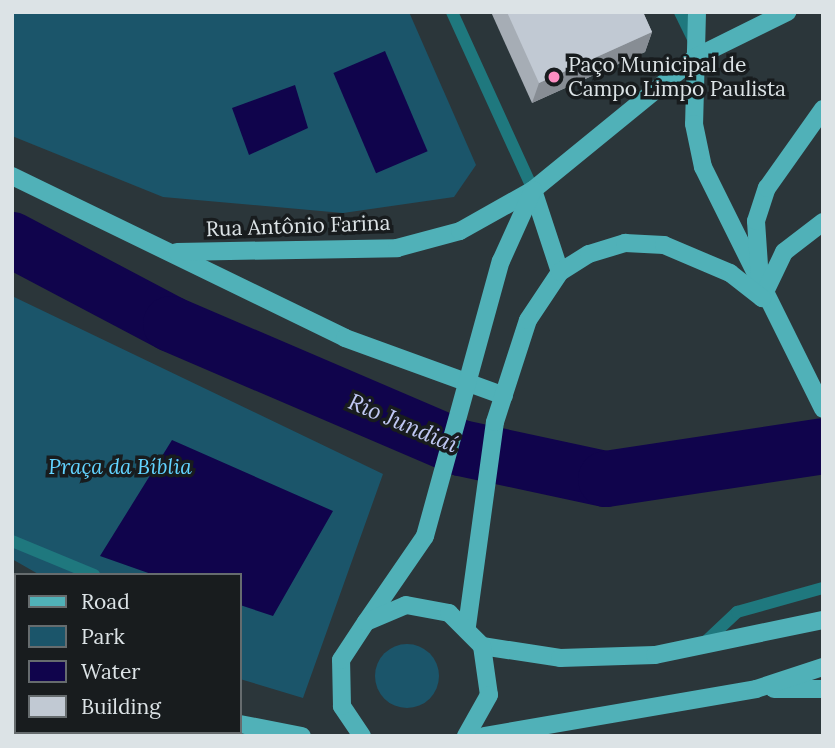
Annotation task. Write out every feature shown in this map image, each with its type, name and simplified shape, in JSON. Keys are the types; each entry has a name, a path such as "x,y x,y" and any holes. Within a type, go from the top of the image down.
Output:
{"main road":[{"path":"697,12 694,124 703,167 762,298 823,409"},
{"name":"Rua Antônio Farina","path":"177,252 397,247 460,231 533,190 697,52 788,12"},
{"path":"762,298 756,221 782,160 823,109"},
{"path":"12,176 177,252 345,338 468,386 504,396"},
{"path":"533,190 560,272"},
{"path":"362,736 342,706 338,683 350,639 409,568 440,492 501,261 533,190"},
{"path":"762,298 784,252 823,222"},
{"path":"467,626 480,498 495,422 528,320 560,272 589,254 625,243 664,245 730,273 762,298"},
{"path":"366,622 406,605 439,609 467,626 482,646 489,695 466,736"},
{"path":"482,646 560,658 699,649 823,620"},
{"path":"490,735 756,688 823,667"},
{"path":"756,688 823,689"},
{"path":"242,724 302,736"}],"lane":[{"path":"452,12 533,190"},
{"path":"680,12 697,52"},
{"path":"12,541 89,573"},
{"path":"699,649 737,612 823,588"}],"green space":[{"path":"12,12 409,12 476,165 454,197 343,213 163,197 12,136"},
{"name":"Praça da Bíblia","path":"12,296 383,474 303,698 242,680 242,573 36,573 12,559"},
{"path":"407,644 425,650 433,658 439,676 433,694 425,702 407,708 389,702 381,694 375,676 381,658 389,650"}],"water":[{"path":"385,51 428,151 376,173 333,73"},
{"path":"295,85 308,128 249,155 232,108"},
{"path":"172,440 333,511 273,616 242,606 242,573 148,573 100,556"}],"building":[{"name":"Paço Municipal de Campo Limpo Paulista","path":"507,12 643,12 652,32 539,83"}],"waterway":[{"name":"Rio Jundiaí","path":"12,240 171,324 461,448 606,479 823,446"}],"place":[{"name":"Paço Municipal de Campo Limpo Paulista","path":"554,77"}]}
